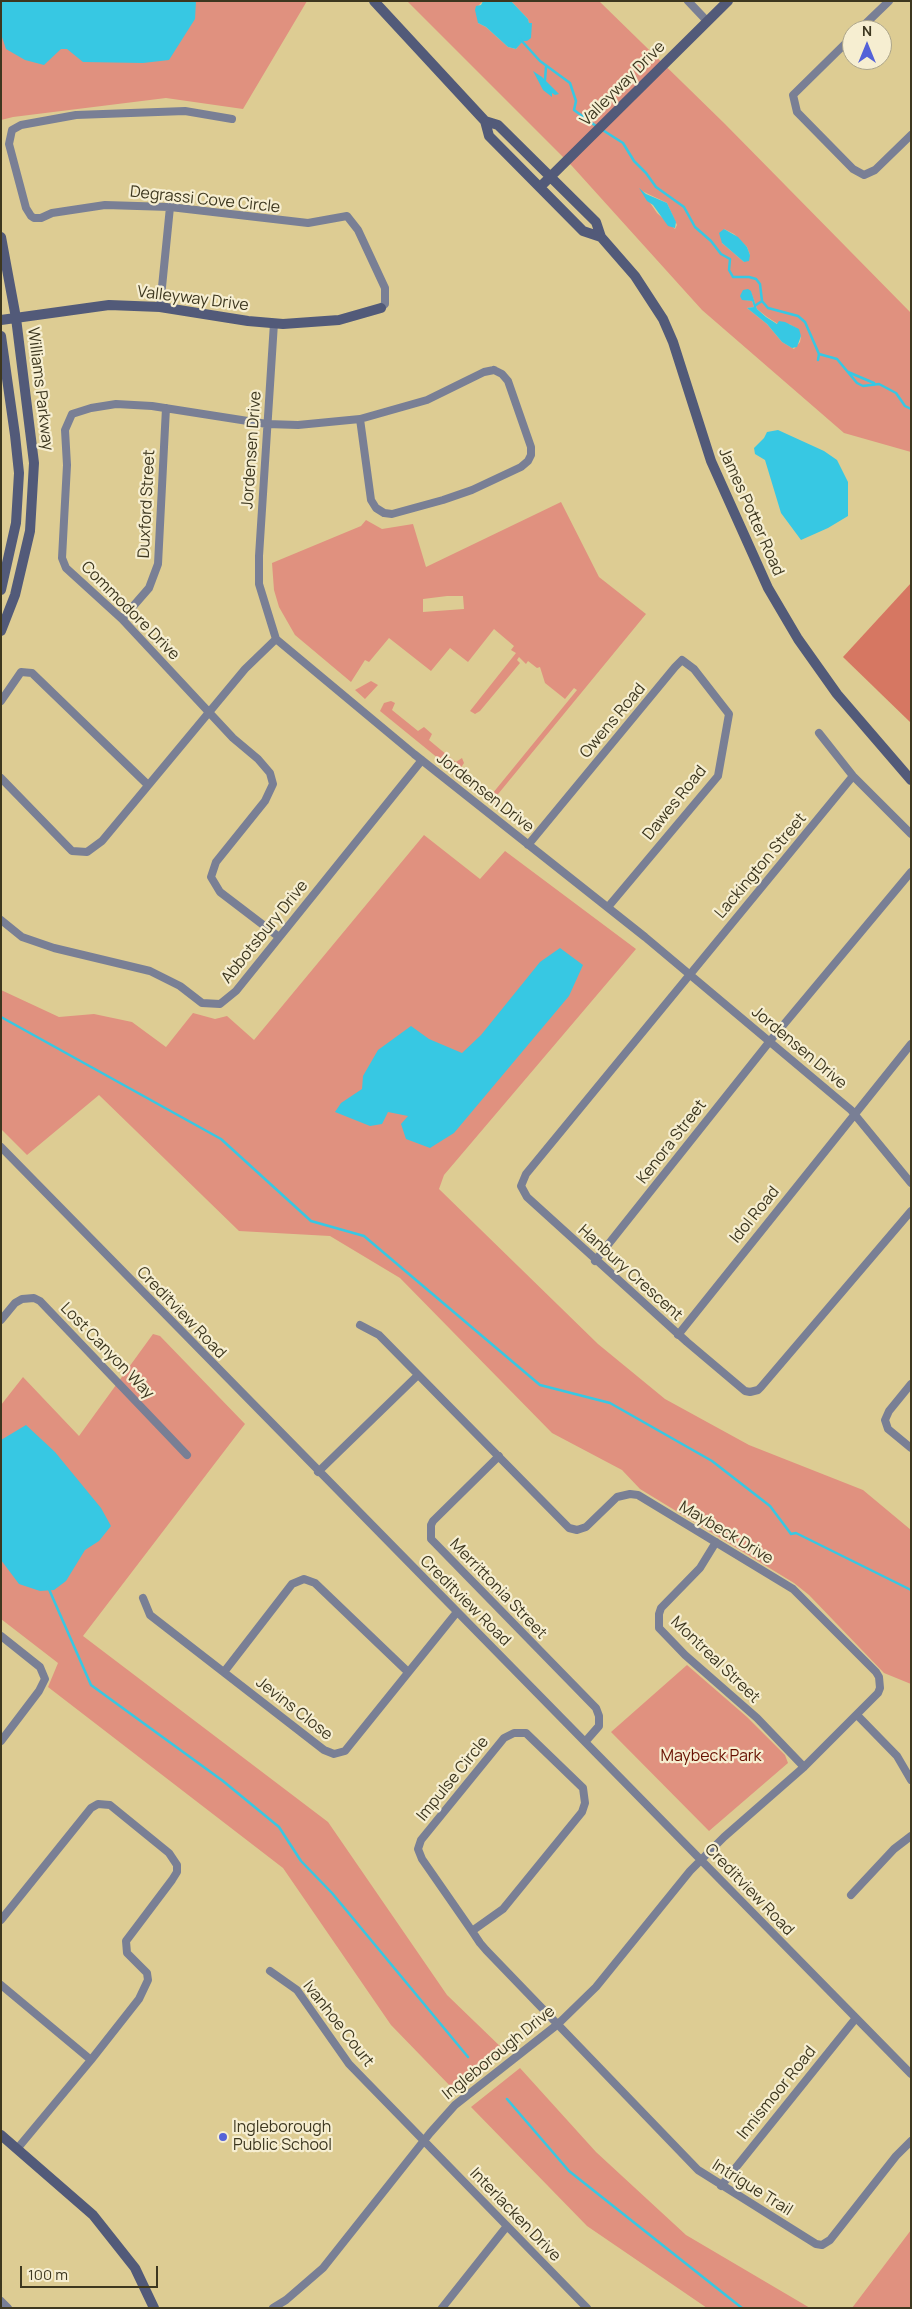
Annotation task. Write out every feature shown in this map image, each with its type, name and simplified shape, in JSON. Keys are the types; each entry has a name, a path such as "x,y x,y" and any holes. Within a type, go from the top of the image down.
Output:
{"main road":[{"name":"James Potter Road","path":"374,1 485,121 489,136 584,231 601,237"},
{"name":"Valleyway Drive","path":"540,188 728,1"},
{"name":"James Potter Road","path":"485,121 498,125 596,222 601,237 635,276 663,319 683,368 711,461 768,588 798,639 837,694 911,780"},
{"name":"Williams Parkway","path":"1,237 16,318 32,433 33,494 30,531 24,562 15,595 1,631"},
{"name":"Valleyway Drive","path":"1,320 109,305 160,307 248,321 274,323 338,320 381,308"},
{"name":"Williams Parkway","path":"1,336 15,436 18,474 16,523 1,590"},
{"path":"1,2135 93,2214 135,2268 154,2308"}],"street":[{"path":"688,1 707,21"},
{"path":"869,20 889,1"},
{"path":"842,47 793,95 797,112 853,169 864,175 875,170 911,135"},
{"name":"Degrassi Cove Circle","path":"232,119 185,111 76,115 21,125 12,130 9,144 26,208 31,216 41,218 52,213 105,205 170,207 308,223 347,216 358,230 386,288 385,304 381,308"},
{"path":"160,307 170,207"},
{"name":"Jordensen Drive","path":"274,323 259,556 259,584 276,639 312,671 608,907 770,1041 854,1114 911,1183"},
{"name":"Commodore Drive","path":"279,937 220,892 211,877 216,862 265,801 274,784 270,773 258,759 233,738 208,712 122,619 66,568 62,558 67,465 64,430 72,414 90,408 116,404 137,404 268,424 298,425 360,419 427,400 484,372 494,370 502,374 508,382 531,447 531,455 521,467 472,490 405,510 384,513 376,508 371,500 360,419"},
{"name":"Duxford Street","path":"122,619 149,588 158,564 166,408"},
{"path":"1,778 72,851 87,852 102,841 245,668 276,639"},
{"name":"Owens Road","path":"528,844 682,660 694,668 722,703"},
{"path":"1,701 21,672 32,673 148,785"},
{"name":"Dawes Road","path":"608,907 718,776 729,714 722,703"},
{"path":"819,733 854,776 911,834"},
{"name":"Abbotsbury Drive","path":"1,920 22,938 54,948 150,971 180,986 202,1003 220,1004 236,991 422,760"},
{"name":"Lackington Street","path":"689,974 854,776"},
{"path":"770,1041 911,872"},
{"name":"Hanbury Crescent","path":"689,974 522,1180 521,1186 527,1197 678,1335 745,1391 758,1390 911,1211"},
{"name":"Kenora Street","path":"596,1261 770,1041"},
{"name":"Idol Road","path":"678,1335 911,1044"},
{"name":"Creditview Road","path":"1,1147 911,2074"},
{"name":"Lost Canyon Way","path":"1,1320 15,1302 34,1298 40,1301 187,1455"},
{"name":"Maybeck Drive","path":"360,1325 379,1335 573,1530 580,1530 586,1527 617,1497 630,1494 638,1496 793,1589 876,1672 880,1683 878,1693 804,1767 724,1837 701,1860"},
{"path":"318,1472 418,1375"},
{"path":"911,1384 889,1411 885,1420 888,1429 911,1448"},
{"name":"Merrittonia Street","path":"499,1456 433,1521 431,1525 431,1539 596,1708 599,1714 599,1726 585,1742"},
{"name":"Montreal Street","path":"716,1542 700,1568 661,1608 659,1628 685,1655 756,1718 804,1767"},
{"path":"224,1672 292,1584 304,1579 315,1583 408,1672"},
{"name":"Jevins Close","path":"143,1598 150,1616 324,1750 334,1754 345,1751 350,1746 457,1612"},
{"path":"1,1636 40,1667 45,1679 39,1691 1,1740"},
{"path":"857,1715 897,1756 911,1780"},
{"name":"Impulse Circle","path":"472,1931 504,1909 582,1812 586,1803 583,1788 526,1733 514,1732 504,1738 419,1844 418,1849 422,1859 472,1931 486,1950 558,2024"},
{"path":"1,1920 91,1808 98,1804 110,1805 174,1859 177,1872 126,1941 128,1953 147,1973 148,1980 145,1988 138,2000 91,2060 17,2149"},
{"path":"851,1895 894,1849 911,1836"},
{"name":"Ingleborough Drive","path":"273,2308 299,2290 323,2268 444,2117 473,2089 558,2024 596,1987 701,1860"},
{"name":"Ivanhoe Court","path":"270,1971 297,1990 349,2064 424,2141"},
{"path":"1,1985 91,2060"},
{"name":"Innismoor Road","path":"721,2186 856,2018"},
{"name":"Intrigue Trail","path":"558,2024 698,2170 810,2240 822,2245 830,2240 892,2161 911,2141"},
{"name":"Interlacken Drive","path":"424,2141 587,2308"},
{"path":"442,2308 507,2226"},
{"path":"1,2302 8,2308"}],"green space":[{"path":"1,1 307,1 243,109 166,98 1,120"},
{"path":"407,1 483,1 478,6 478,23 486,27 508,47 516,49 532,23 529,23 528,19 511,1 599,1 725,124 911,313 911,452 844,433 702,310 572,166","holes":["642,191 667,203 677,225 675,229 657,213","724,229 734,234 747,247 750,255 744,262 722,243","751,292 757,309 778,324 789,324 796,328 801,336 800,342 794,349 782,342 767,324 747,308 754,307 752,301 745,300"]},
{"path":"561,502 599,577 646,614 494,799 496,801 494,804 488,799 577,690 574,688 565,699 545,683 540,667 537,668 528,661 526,664 519,657 517,660 520,663 480,711 475,714 470,711 516,653 511,650 514,646 494,629 468,662 450,648 431,671 389,638 369,662 365,660 351,682 295,635 279,607 274,590 272,563 361,526 366,520 382,529 413,524 426,567","holes":["463,596 464,609 423,612 423,599"]},
{"path":"371,681 378,685 365,699 355,690"},
{"path":"391,701 395,703 392,710 418,731 424,727 432,734 429,740 447,755 456,762 462,758 464,763 460,769 455,772 380,711 384,703"},
{"path":"424,835 480,879 505,851 636,949 444,1175 439,1189 598,1344 665,1399 749,1445 863,1490 911,1530 911,1684 884,1673 809,1595 794,1583 640,1489 622,1470 552,1433 400,1278 330,1236 239,1231 99,1095 27,1155 1,1129 1,990 59,1017 94,1014 132,1022 166,1047 193,1013 215,1019 227,1016 254,1040"},
{"path":"153,1334 160,1336 245,1424 83,1636 328,1822 447,1995 504,2050 454,2090 391,2025 283,1868 48,1687 58,1663 1,1619 1,1405 23,1377 79,1436"},
{"name":"Maybeck Park","path":"687,1665 747,1717 785,1755 788,1763 709,1831 611,1732"},
{"path":"520,2068 596,2152 686,2235 810,2308 707,2308 587,2226 471,2107"},
{"path":"911,2230 911,2308 852,2308"}],"shaded area":[{"path":"911,583 911,723 843,657"}],"water":[{"path":"1,1 196,1 195,19 169,60 143,63 83,62 67,49 61,49 44,65 25,60 6,49 1,34"},
{"path":"483,1 511,1 528,19 529,23 532,23 531,38 523,41 516,49 508,47 486,27 478,23 475,10 476,6 481,5"},
{"path":"533,71 559,94 555,95 552,93 552,97 543,90"},
{"path":"639,188 646,194 667,203 676,222 675,228 668,226 653,205 647,201"},
{"path":"724,229 738,237 747,247 750,255 749,261 744,262 722,243 719,233"},
{"path":"748,289 751,291 757,309 766,317 777,324 779,321 785,322 799,329 801,336 797,347 792,348 782,342 767,324 747,308 754,307 752,301 742,300 740,296 743,290"},
{"path":"778,430 824,451 837,460 848,482 848,516 828,528 801,540 781,513 765,460 755,454 754,448 767,432"},
{"path":"560,948 583,965 569,996 454,1133 430,1148 406,1139 401,1124 408,1116 388,1112 382,1124 370,1126 335,1112 341,1103 362,1089 363,1076 378,1050 411,1026 429,1039 462,1053 481,1035 540,962"},
{"path":"26,1425 55,1452 101,1508 111,1526 99,1541 85,1550 66,1581 54,1590 40,1591 19,1584 1,1560 1,1440"}],"waterway":[{"path":"520,39 540,61 570,83 576,101 574,110 596,126"},
{"path":"545,80 546,67"},
{"path":"601,129 623,143 634,161 656,187 684,207 695,227 711,241 721,254 730,259 729,270 733,277 756,279 760,284 762,301 768,308 798,316 805,322 819,354 837,359 857,383 863,386 879,384 896,393 905,406 911,409"},
{"path":"756,305 762,301"},
{"path":"818,360 819,354"},
{"path":"848,372 874,383"},
{"path":"1,1017 221,1139 311,1221 364,1236 540,1385 610,1403 712,1461 770,1506 791,1534 796,1533 911,1590"},
{"path":"48,1587 91,1685 223,1781 279,1827 301,1861 332,1893 468,2057"},
{"path":"507,2099 569,2171 742,2308"}],"place":[{"name":"Ingleborough Public School","path":"223,2137"}]}
